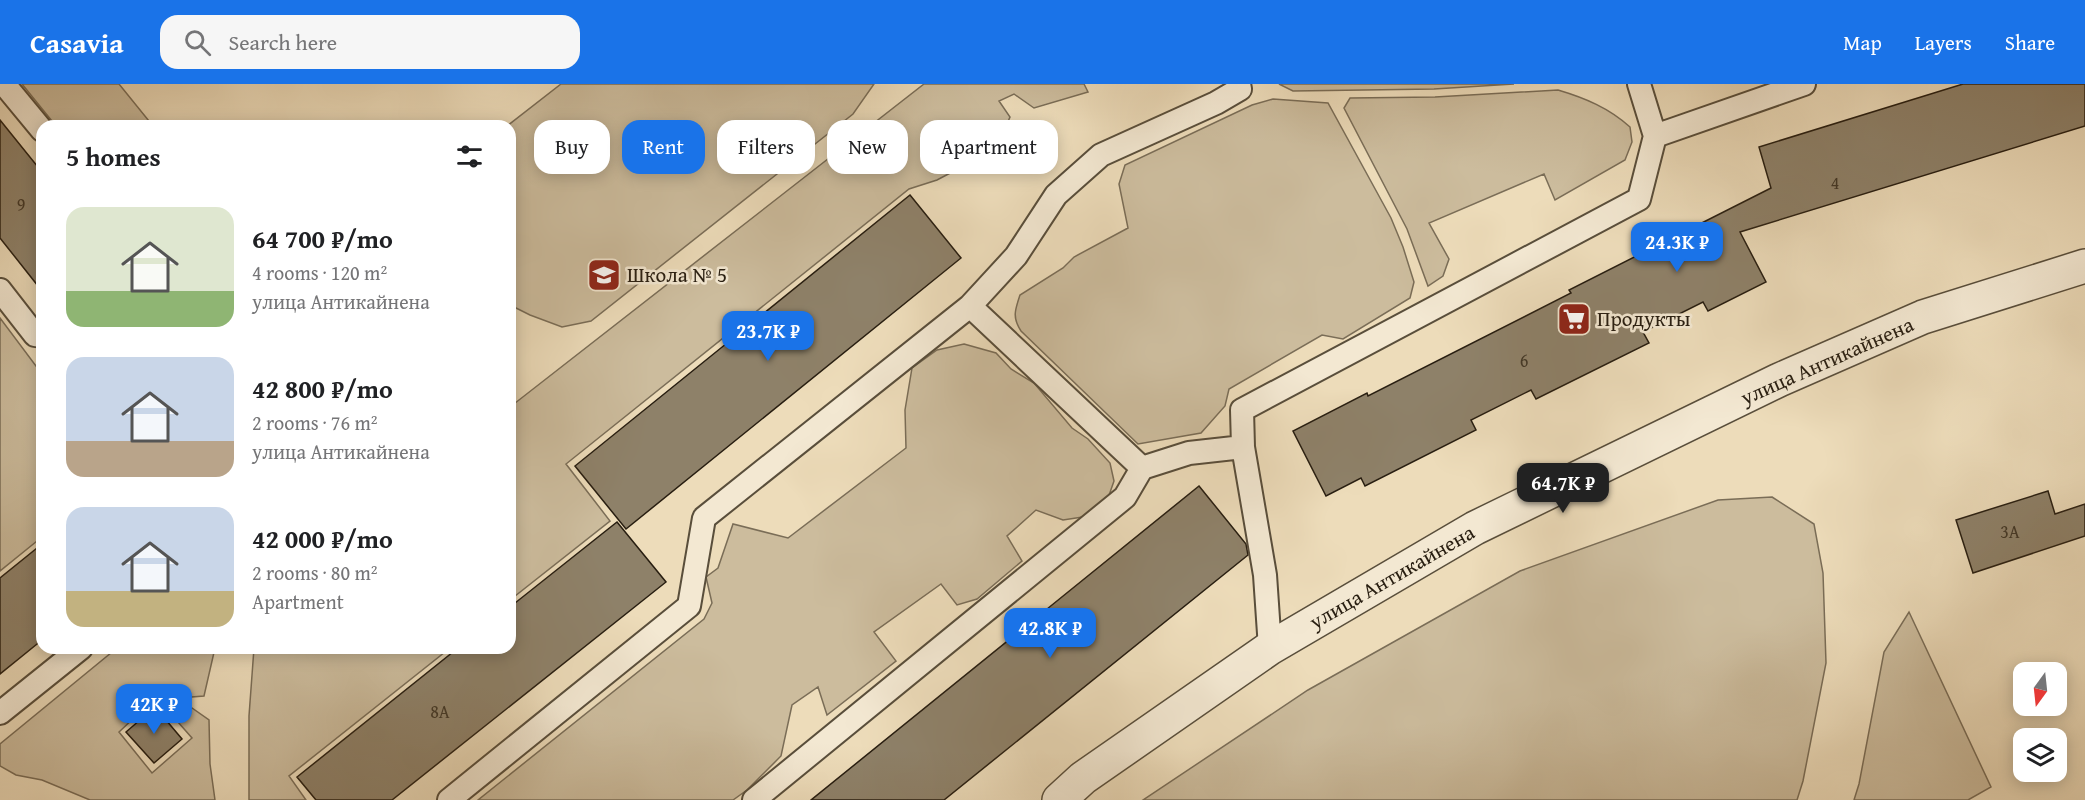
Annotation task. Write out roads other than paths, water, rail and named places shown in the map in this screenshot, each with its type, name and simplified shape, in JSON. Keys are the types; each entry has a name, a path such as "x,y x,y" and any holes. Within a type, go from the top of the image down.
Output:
{"street":[{"name":"улица Антикайнена","path":"1059,800 1083,778 1270,648 1475,528 1779,380 1923,317 2085,266"}],"lane":[{"path":"4,84 36,123"},
{"path":"449,800 689,606 704,518 970,306 1016,256 1056,195 1101,155 1216,103 1239,88 1239,84"},
{"path":"1270,648 1265,575 1243,447 1242,410 1639,199 1655,136 1639,84"},
{"path":"1655,136 1804,84"},
{"path":"0,290 36,335"},
{"path":"970,306 1142,468"},
{"path":"754,800 1125,497 1142,468 1190,453 1243,447"},
{"path":"0,713 74,654"}],"place":[{"name":"Школа № 5","path":"604,275"},
{"name":"Продукты","path":"1574,319"}]}
